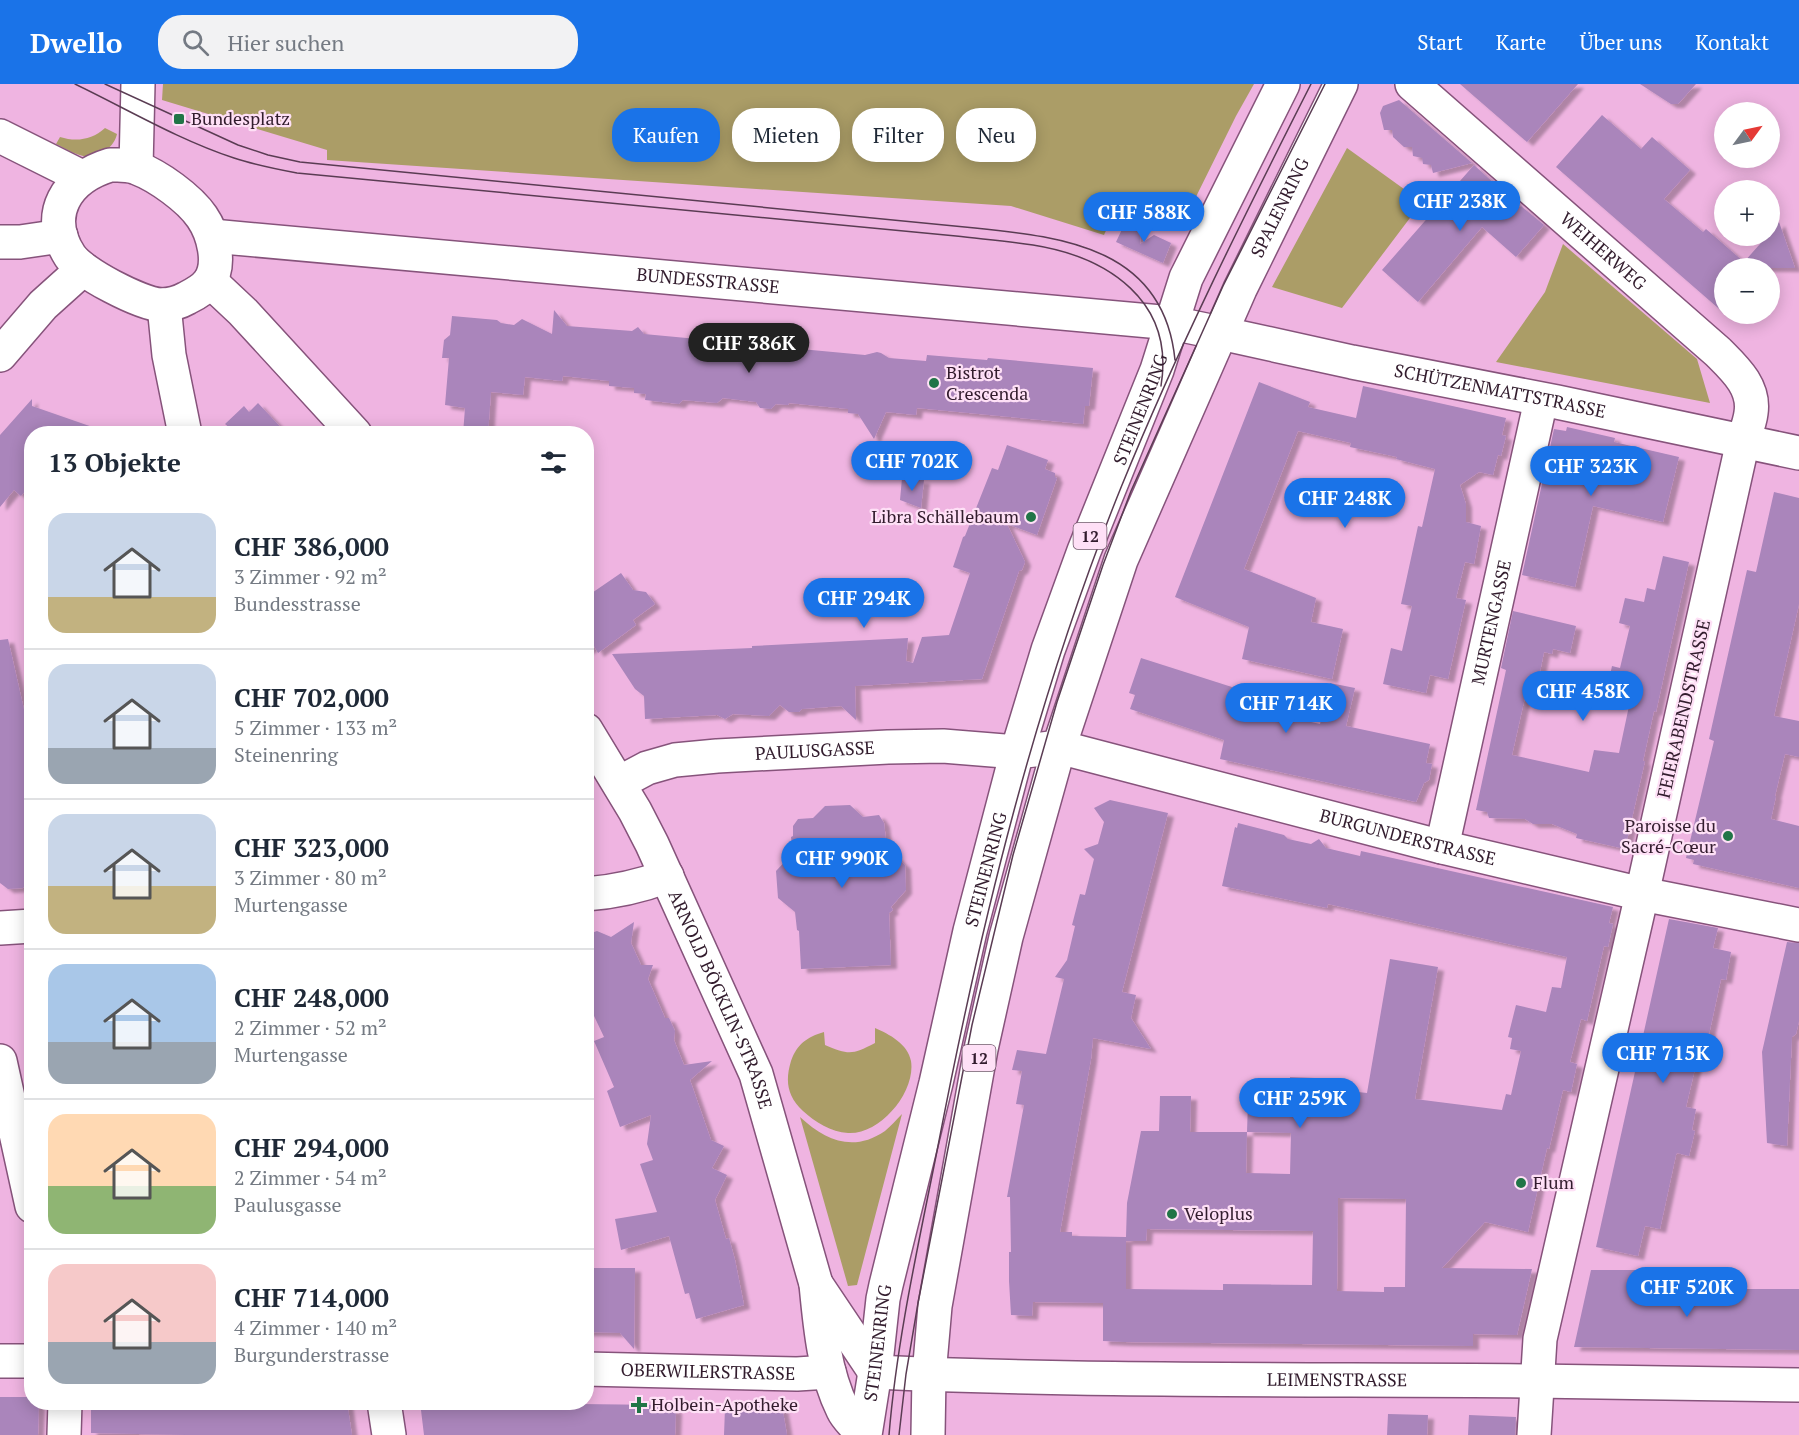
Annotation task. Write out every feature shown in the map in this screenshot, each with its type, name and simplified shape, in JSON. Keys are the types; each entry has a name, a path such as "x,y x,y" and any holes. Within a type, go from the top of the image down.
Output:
{"street":[{"path":"136,168 138,84"},
{"name":"12","path":"1172,323 1186,278 1283,84"},
{"name":"SPALENRING","path":"1212,331 1239,290 1341,84"},
{"name":"WEIHERWEG","path":"1412,84 1737,371 1750,391 1752,411 1743,441"},
{"path":"0,136 81,177"},
{"path":"110,165 136,168 158,179 189,202 202,217 212,236 216,255 210,281 198,292 180,302 164,305 150,303 83,269 70,256 61,236 59,219 61,203 68,190 81,177 110,165"},
{"path":"0,242 20,242 61,236"},
{"name":"BUNDESSTRASSE","path":"212,236 1172,323 1212,331"},
{"path":"0,355 43,305 83,269"},
{"path":"210,281 243,312 348,426"},
{"path":"164,305 169,355 183,426"},
{"name":"STEINENRING","path":"864,1435 886,1285 934,1093 970,931 1017,752 1048,650 1088,541 1157,370 1172,323"},
{"name":"STEINENRING","path":"928,1435 929,1375 935,1306 981,1049 1006,937 1059,747 1121,560 1212,331"},
{"name":"SCHÜTZENMATTSTRASSE","path":"1212,331 1799,453"},
{"name":"MURTENGASSE","path":"1442,847 1541,400"},
{"name":"FEIERABENDSTRASSE","path":"1534,1435 1540,1339 1743,441"},
{"name":"ARNOLD BÖCKLIN-STRASSE","path":"594,743 635,811 667,876 756,1074 816,1284 819,1317 829,1372 844,1413 864,1435"},
{"name":"PAULUSGASSE","path":"619,783 647,768 675,760 717,756 943,746 1017,752"},
{"name":"BURGUNDERSTRASSE","path":"1017,752 1059,747 1442,847 1642,894 1799,925"},
{"path":"594,893 647,883 667,876"},
{"path":"0,928 24,926"},
{"path":"0,1061 24,1170"},
{"name":"ARNOLD BÖCKLIN-STRASSE","path":"816,1284 875,1372"},
{"path":"0,1361 24,1361"},
{"name":"OBERWILERSTRASSE","path":"594,1369 797,1374 829,1372"},
{"name":"LEIMENSTRASSE","path":"875,1372 1216,1380 1799,1385"},
{"path":"64,1435 65,1410"},
{"path":"385,1410 389,1435"}],"shaded area":[{"path":"163,84 1254,84 1185,219 1122,195 1104,235 1011,206 327,160 327,150 162,100"},
{"path":"105,128 117,134 109,148 94,156 80,155 56,144 60,137 84,139"},
{"path":"1347,148 1422,202 1342,308 1272,287"},
{"path":"1563,244 1697,359 1710,403 1496,362 1545,292"},
{"path":"875,1028 897,1040 909,1055 911,1073 908,1086 893,1109 872,1127 860,1132 835,1131 813,1119 794,1100 788,1082 793,1055 803,1042 824,1032 825,1045 840,1051 855,1052 875,1043"},
{"path":"902,1114 857,1285 848,1286 800,1117 829,1137 851,1142 873,1138 885,1131"}],"building":[{"path":"1460,84 1578,84 1527,142"},
{"path":"1640,84 1696,84 1678,104 1671,104"},
{"path":"1399,100 1472,163 1433,173 1431,165 1423,164 1422,158 1413,156 1412,147 1404,147 1393,137 1392,130 1384,130 1380,113 1383,106"},
{"path":"1602,115 1641,149 1652,137 1690,170 1664,199 1703,232 1706,229 1714,236 1714,246 1726,246 1739,258 1714,258 1714,304 1556,167"},
{"path":"1474,165 1520,207 1544,225 1516,257 1482,227 1418,302 1382,270"},
{"path":"1125,223 1141,230 1140,244 1154,235 1171,243 1163,263 1116,242"},
{"path":"1780,225 1795,268 1780,268 1780,258 1748,258 1758,246 1780,246"},
{"path":"554,310 567,326 632,331 638,327 644,334 708,340 713,336 722,337 727,342 865,355 877,352 889,358 926,361 927,355 1093,368 1089,406 1085,406 1083,424 917,408 916,415 886,412 874,439 858,414 848,413 848,409 789,403 788,405 776,404 771,409 760,408 756,402 723,398 717,403 683,400 679,404 645,400 646,394 634,393 634,388 609,386 609,381 563,376 562,381 525,377 523,395 491,392 489,426 464,426 465,408 445,405 449,358 442,358 444,340 450,335 452,316 497,320 514,325 522,319 552,334"},
{"path":"1259,382 1310,402 1308,407 1356,418 1363,386 1506,418 1502,435 1506,436 1493,475 1479,472 1460,485 1466,504 1466,522 1481,526 1474,564 1465,562 1456,598 1466,600 1448,679 1430,675 1426,693 1383,684 1391,648 1402,651 1412,606 1401,604 1418,526 1422,527 1435,469 1396,459 1397,457 1350,447 1351,443 1298,431 1244,569 1316,598 1311,622 1343,629 1332,679 1242,659 1249,627 1175,597"},
{"path":"32,399 32,406 90,426 24,426 24,492 21,496 14,490 0,507 0,435"},
{"path":"258,403 280,426 227,426 225,424 244,406 249,412"},
{"path":"1567,427 1615,438 1614,442 1679,457 1663,522 1593,506 1575,587 1522,575 1554,429 1566,431"},
{"path":"1007,445 1048,460 1045,469 1055,473 1057,478 1037,535 1007,524 1025,562 1022,570 1019,571 982,679 855,686 856,720 841,706 789,712 780,705 769,716 733,714 725,719 717,715 645,719 644,696 635,689 612,654 908,638 906,661 913,663 922,637 949,635 970,573 953,567 992,468 998,470"},
{"path":"902,478 924,480 921,508 900,500"},
{"path":"1774,492 1799,498 1799,604 1774,716 1799,721 1799,757 1785,754 1771,819 1799,826 1799,888 1693,864 1694,860 1686,858 1714,741 1709,739 1747,570 1756,572"},
{"path":"1663,556 1689,562 1625,849 1576,838 1577,834 1552,824 1533,824 1525,819 1489,818 1487,812 1476,810 1506,670 1501,668 1513,611 1576,626 1570,653 1553,649 1552,654 1544,652 1539,677 1530,675 1512,755 1589,772 1594,750 1619,753 1629,706 1605,699 1612,666 1620,668 1630,626 1619,623 1625,598 1644,602 1647,588 1655,590"},
{"path":"621,573 633,590 646,592 655,604 633,620 636,625 598,653 594,646 594,592"},
{"path":"8,639 24,710 24,887 8,889 0,883 0,640"},
{"path":"1141,658 1235,688 1232,704 1320,724 1330,683 1355,688 1346,726 1430,744 1426,763 1432,764 1429,780 1424,783 1416,802 1220,759 1224,740 1130,709 1135,695 1129,693"},
{"path":"1110,800 1168,813 1122,992 1136,995 1131,1018 1151,1049 1093,1038 1060,1232 1072,1232 1072,1236 1126,1237 1127,1203 1141,1131 1159,1131 1160,1096 1191,1096 1190,1132 1247,1132 1248,1102 1289,1102 1290,1077 1315,1078 1313,1087 1367,1093 1390,959 1438,967 1415,1099 1502,1110 1506,1094 1511,1095 1521,1051 1510,1049 1512,1038 1508,1037 1516,1005 1546,1012 1552,987 1561,988 1567,957 1328,904 1327,908 1222,886 1235,827 1237,828 1238,823 1311,844 1319,839 1326,848 1360,856 1361,851 1613,907 1609,923 1613,924 1608,947 1604,946 1587,1021 1581,1019 1570,1062 1577,1064 1571,1092 1563,1090 1528,1232 1485,1222 1442,1268 1532,1269 1517,1335 1473,1334 1473,1346 1125,1342 1103,1341 1103,1303 1033,1302 1032,1316 1011,1315 1010,1197 1007,1197 1024,1105 1016,1104 1022,1071 1012,1070 1017,1050 1046,1054 1064,979 1055,977 1067,960 1075,926 1072,925 1080,894 1085,895 1094,859 1084,849 1098,844 1104,822 1094,808","holes":["1247,1132 1291,1133 1290,1174 1246,1173","1338,1198 1406,1199 1405,1287 1384,1287 1384,1292 1337,1291","1147,1229 1313,1231 1312,1285 1223,1284 1223,1290 1126,1289 1126,1241 1146,1241"]},
{"path":"850,805 863,817 879,815 884,823 887,848 905,865 906,890 891,907 893,910 889,913 891,965 801,969 799,931 795,912 778,898 776,871 793,853 791,837 793,826 798,819 813,818 825,806"},
{"path":"1669,919 1718,928 1713,948 1731,952 1726,980 1721,979 1705,1053 1699,1052 1686,1107 1696,1109 1692,1130 1695,1131 1689,1156 1677,1153 1660,1229 1645,1226 1638,1256 1596,1247"},
{"path":"634,922 631,943 641,965 653,965 648,979 665,1018 669,1018 675,1031 674,1040 684,1065 712,1061 690,1080 711,1140 724,1146 712,1168 727,1175 715,1200 726,1239 729,1238 744,1305 696,1319 689,1293 685,1294 669,1236 621,1250 615,1219 657,1212 640,1164 653,1160 647,1144 651,1115 620,1127 607,1091 614,1087 594,1041 604,1037 594,1016 594,932 597,931 611,937"},
{"path":"1787,942 1799,943 1799,1021 1796,1034 1792,1037 1787,1146 1767,1143 1762,1052"},
{"path":"594,1268 635,1268 634,1349 620,1333 594,1332"},
{"path":"1591,1270 1635,1270 1630,1294 1656,1294 1656,1302 1695,1303 1698,1289 1799,1289 1799,1350 1574,1347"},
{"path":"0,1397 24,1397 24,1410 39,1410 38,1435 0,1435"},
{"path":"594,1404 663,1405 676,1409 675,1435 424,1435 421,1410 594,1410"},
{"path":"734,1406 782,1406 787,1435 724,1435 725,1408 734,1408"},
{"path":"91,1410 348,1410 352,1435 185,1435 91,1433"},
{"path":"1388,1414 1428,1415 1427,1435 1387,1435"},
{"path":"1469,1415 1516,1417 1515,1435 1468,1435"}],"tram line":[{"path":"75,84 214,151 250,163 297,173 956,236 1033,245 1061,251 1087,260 1110,272 1130,288 1146,307 1157,330 1163,356 1161,386"},
{"path":"105,84 238,145 300,162 975,228 1043,237 1075,244 1105,256 1131,272 1152,294 1167,323 1175,360"},
{"path":"889,1435 903,1326 955,1062 992,894 1037,728 1091,565 1143,434 1212,283 1311,84"},
{"path":"899,1435 918,1303 972,1025 1013,855 1057,702 1103,565 1131,491 1223,286 1325,84"}],"place":[{"name":"Bundesplatz","path":"179,119"},
{"name":"Bistrot Crescenda","path":"934,383"},
{"name":"Libra Schällebaum","path":"1031,517"},
{"name":"Paroisse du Sacré-Cœur","path":"1728,836"},
{"name":"Flum","path":"1521,1183"},
{"name":"Veloplus","path":"1172,1214"},
{"name":"Holbein-Apotheke","path":"639,1405"}]}
